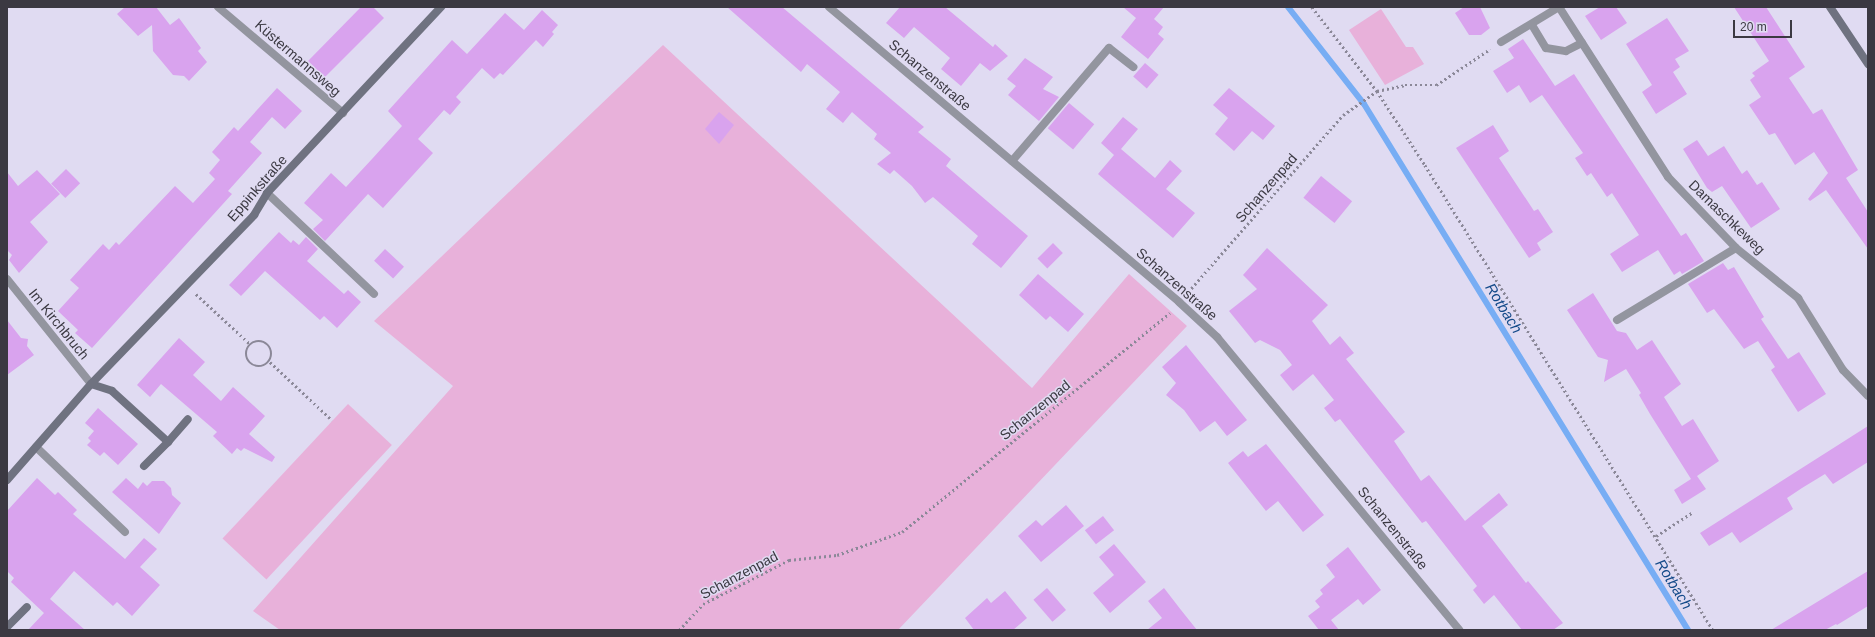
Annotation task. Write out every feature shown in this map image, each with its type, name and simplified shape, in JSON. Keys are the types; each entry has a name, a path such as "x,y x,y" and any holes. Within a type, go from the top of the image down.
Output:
{"street":[{"name":"Küstermannsweg","path":"218,7 343,113"},
{"name":"Eppinkstraße","path":"7,480 91,384 254,215 267,193 441,7"},
{"name":"Schanzenstraße","path":"829,7 1180,302 1217,336 1459,630"},
{"name":"Damaschkeweg","path":"1500,42 1532,25 1559,7 1668,177 1736,248 1798,298 1843,370 1868,396"},
{"path":"1830,7 1868,64"},
{"path":"1532,25 1546,48 1566,51 1582,43"},
{"path":"1012,161 1109,48 1133,66"},
{"path":"267,193 374,294"},
{"path":"1617,320 1736,248"},
{"name":"Im Kirchbruch","path":"7,279 91,384"},
{"path":"91,384 112,391 168,442"},
{"path":"144,466 188,419"},
{"path":"36,447 125,532"},
{"path":"7,627 27,607"}],"path":[{"path":"1312,7 1377,91 1656,536 1713,630"},
{"path":"1377,91 1405,85 1436,85 1500,42"},
{"name":"Schanzenpad","path":"679,630 703,604 789,560 838,555 902,532 1168,315 1343,115 1377,91"},
{"path":"186,284 250,344"},
{"path":"258,340 268,344 273,354 270,362 263,367 252,365 246,357 250,344 258,340"},
{"path":"270,362 332,420"},
{"path":"1656,536 1693,512"}],"shaded area":[{"path":"1381,9 1406,47 1413,47 1424,64 1385,85 1349,30"},
{"path":"663,45 1032,388 1129,274 1187,326 898,630 280,630 253,611 453,386 374,321"},
{"path":"348,404 392,445 266,579 223,539"}],"building":[{"path":"125,7 156,7 170,25 179,18 201,48 198,51 207,62 189,81 184,76 173,75 153,51 152,25 138,36 117,14"},
{"path":"361,7 373,7 384,18 325,77 308,61"},
{"path":"727,7 782,7 924,127 918,132 951,159 946,166 1028,236 1001,268 972,244 978,236 933,197 925,203 912,186 894,170 890,174 877,164 891,153 874,139 877,134 852,112 843,123 826,109 840,92 807,64 801,72"},
{"path":"900,7 945,7 993,47 995,44 1008,56 990,71 980,63 961,86 941,69 950,58 914,27 904,38 886,23"},
{"path":"1123,7 1164,7 1154,19 1163,27 1158,34 1164,39 1148,59 1121,37 1136,18"},
{"path":"1464,7 1480,7 1490,28 1481,35 1469,35 1455,13"},
{"path":"1600,7 1616,7 1627,23 1601,40 1585,16"},
{"path":"1734,7 1766,7 1805,67 1789,78 1813,114 1822,109 1858,170 1846,178 1868,212 1868,249 1826,190 1810,201 1808,199 1828,173 1814,152 1795,165 1775,133 1769,135 1749,105 1761,97 1750,80 1755,76 1752,73 1769,61"},
{"path":"542,10 558,25 552,32 554,34 543,47 536,40 503,75 500,73 494,79 482,68 456,97 461,102 450,115 444,110 418,139 433,153 383,208 368,194 325,241 313,229 323,220 304,203 331,173 346,187 402,126 388,111 452,40 467,54 505,13 524,30"},
{"path":"1667,18 1689,51 1675,59 1680,67 1673,72 1687,94 1656,114 1642,92 1652,85 1626,44"},
{"path":"1523,39 1555,86 1574,74 1681,236 1686,233 1704,261 1682,274 1680,271 1674,275 1658,250 1622,272 1610,254 1639,235 1612,193 1607,197 1591,173 1587,176 1575,158 1583,153 1542,95 1530,103 1519,85 1507,93 1493,71 1514,58 1508,49"},
{"path":"1025,58 1053,77 1043,89 1059,97 1039,121 1008,95 1016,86 1007,79"},
{"path":"1145,63 1159,75 1147,88 1133,77"},
{"path":"277,88 302,111 285,129 272,117 250,142 262,153 228,191 232,194 92,348 75,333 78,330 58,311 79,288 70,280 103,244 109,250 116,242 119,245 175,186 193,203 215,179 209,173 220,160 212,152 234,127 238,131"},
{"path":"1229,88 1275,126 1263,140 1252,131 1234,151 1215,134 1228,118 1213,105"},
{"path":"1069,103 1094,124 1073,149 1048,128"},
{"path":"719,112 734,125 719,144 705,129"},
{"path":"1123,117 1138,129 1121,149 1155,178 1170,160 1182,171 1166,189 1195,213 1173,238 1098,174 1114,155 1101,143"},
{"path":"1493,125 1509,151 1499,158 1534,211 1538,209 1553,232 1537,243 1541,250 1529,258 1456,148"},
{"path":"1697,140 1708,156 1724,146 1742,174 1747,170 1757,185 1762,182 1780,209 1751,228 1722,186 1712,192 1707,188 1683,149"},
{"path":"66,169 80,183 65,198 51,184"},
{"path":"37,170 60,194 30,222 48,242 19,273 9,260 12,255 7,250 7,172 18,186"},
{"path":"1321,176 1352,201 1334,223 1303,198"},
{"path":"279,232 291,243 293,240 299,245 306,237 318,249 307,261 344,294 348,290 361,302 337,328 324,316 320,320 265,271 241,296 229,285"},
{"path":"1053,243 1063,253 1047,268 1037,259"},
{"path":"1267,248 1328,305 1312,321 1330,345 1340,336 1354,353 1346,359 1405,432 1394,441 1421,481 1429,475 1465,521 1499,493 1508,505 1482,526 1526,583 1528,581 1563,623 1553,630 1522,630 1494,595 1484,604 1473,590 1477,586 1426,521 1422,523 1340,419 1335,422 1324,408 1334,400 1313,374 1293,391 1280,375 1292,365 1280,350 1260,340 1255,343 1229,311 1257,289 1243,275"},
{"path":"385,249 404,267 393,278 374,261"},
{"path":"1723,263 1728,270 1734,267 1764,317 1761,319 1788,359 1799,352 1826,394 1798,412 1771,370 1775,367 1758,341 1744,349 1714,309 1707,313 1688,284"},
{"path":"1038,274 1084,314 1068,332 1050,316 1046,320 1019,295"},
{"path":"1593,293 1617,331 1626,333 1637,350 1652,340 1681,384 1664,397 1682,426 1693,419 1719,461 1697,476 1706,489 1682,504 1674,490 1691,479 1650,414 1639,395 1641,393 1626,369 1604,382 1608,360 1598,357 1567,310"},
{"path":"7,320 21,338 28,339 27,346 34,355 7,375"},
{"path":"179,338 205,362 193,375 221,401 233,387 265,416 249,434 275,457 272,462 244,448 241,451 237,448 232,454 213,436 217,432 161,384 150,397 137,385"},
{"path":"1186,345 1247,420 1227,436 1215,421 1200,432 1184,410 1166,395 1176,383 1162,367"},
{"path":"98,408 138,444 118,465 104,452 100,456 87,445 91,441 88,438 94,431 85,423"},
{"path":"1868,426 1868,462 1833,484 1825,474 1802,488 1787,498 1793,509 1740,543 1732,532 1709,546 1700,533"},
{"path":"1266,444 1324,515 1303,532 1278,501 1266,511 1228,463 1243,451 1248,457"},
{"path":"37,478 55,495 58,492 77,510 73,514 125,559 144,538 157,549 140,567 160,585 132,616 117,602 113,606 74,571 50,599 85,630 28,630 44,613 11,582 14,578 7,571 7,511"},
{"path":"126,478 138,489 143,482 147,486 152,481 164,481 171,488 172,495 181,503 159,534 112,492"},
{"path":"1066,505 1084,526 1041,562 1018,536 1036,520 1042,526"},
{"path":"1103,516 1114,530 1096,544 1085,530"},
{"path":"1114,544 1146,582 1110,613 1093,593 1114,575 1099,557"},
{"path":"1348,547 1381,590 1363,605 1358,599 1331,620 1339,630 1319,630 1308,616 1320,607 1315,601 1323,594 1320,590 1335,577 1326,565"},
{"path":"1868,571 1868,606 1837,625 1836,624 1825,630 1771,630"},
{"path":"1047,588 1066,610 1052,622 1033,600"},
{"path":"1164,588 1197,630 1147,630 1162,618 1148,601"},
{"path":"1005,591 1027,618 1013,630 974,630 965,618 987,598 991,603"}],"waterway":[{"name":"Rotbach","path":"1288,7 1364,104 1688,630"}]}
